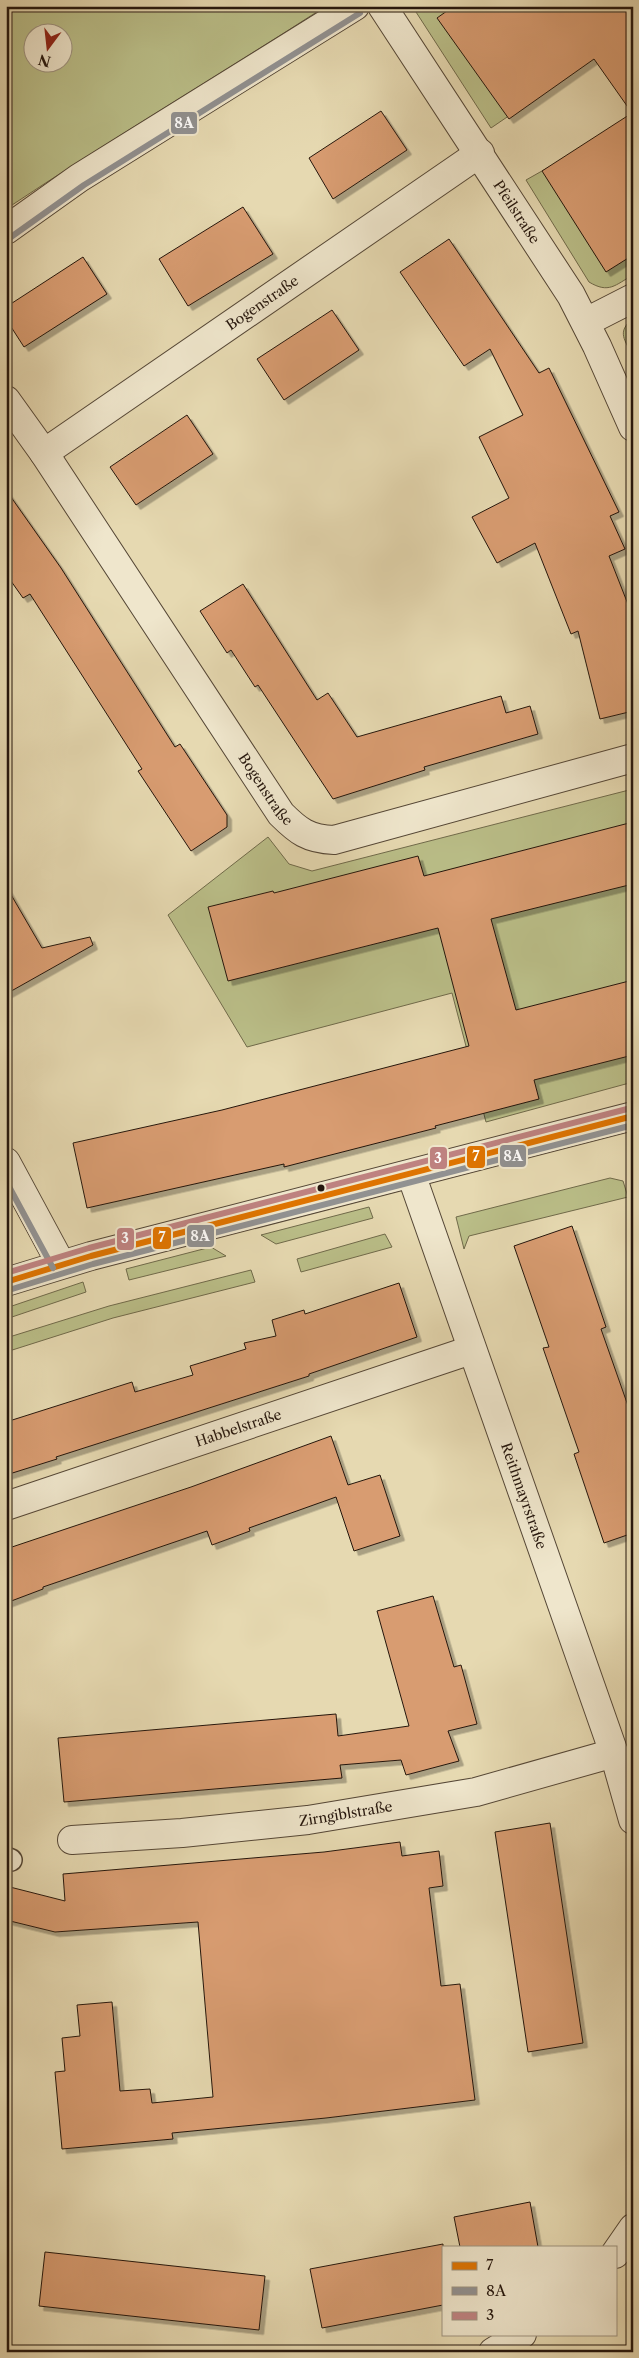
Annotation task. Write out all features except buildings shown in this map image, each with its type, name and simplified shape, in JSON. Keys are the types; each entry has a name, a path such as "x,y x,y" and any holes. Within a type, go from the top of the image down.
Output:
{"street":[{"path":"6,230 79,178 355,6"},
{"name":"Pfeilstraße","path":"382,6 480,153 586,322 633,427"},
{"name":"Bogenstraße","path":"44,453 480,153"},
{"path":"586,322 633,298"},
{"name":"Bogenstraße","path":"6,400 44,453 281,814 294,827 314,839 334,840 633,758"},
{"path":"6,1282 61,1264 633,1116"},
{"path":"6,1162 61,1264"},
{"name":"Reithmayrstraße","path":"411,1174 471,1350 614,1753 633,1820"},
{"name":"Habbelstraße","path":"6,1506 471,1350"},
{"name":"Zirngiblstraße","path":"72,1840 182,1833 308,1820 476,1792 614,1753"},
{"path":"616,2253 633,2228"},
{"path":"493,2352 519,2336"}],"green space":[{"path":"6,6 326,6 246,57 85,157 6,209"},
{"path":"416,6 592,6 513,113 491,128 416,12"},
{"path":"633,164 633,275 612,287 596,286 589,282 526,180 549,167"},
{"path":"633,318 633,357 623,332"},
{"path":"633,789 633,1082 486,1122 452,993 247,1047 168,915 268,837 289,864 312,871"},
{"path":"610,1178 623,1181 628,1197 469,1236 464,1249 456,1217"},
{"path":"369,1207 373,1218 276,1244 261,1235"},
{"path":"385,1234 392,1247 301,1272 297,1259"},
{"path":"211,1247 226,1256 129,1280 126,1269"},
{"path":"251,1270 255,1282 113,1318 6,1352 6,1338 109,1306"},
{"path":"83,1282 86,1292 6,1319 6,1308"}],"transit line":[{"name":"8A","path":"11,237 84,185 360,13"},
{"name":"3","path":"6,1273 89,1248 631,1108"},
{"name":"7","path":"6,1282 91,1256 633,1116"},
{"name":"8A","path":"9,1290 93,1264 633,1125"},
{"name":"8A","path":"6,1181 53,1268"}]}
